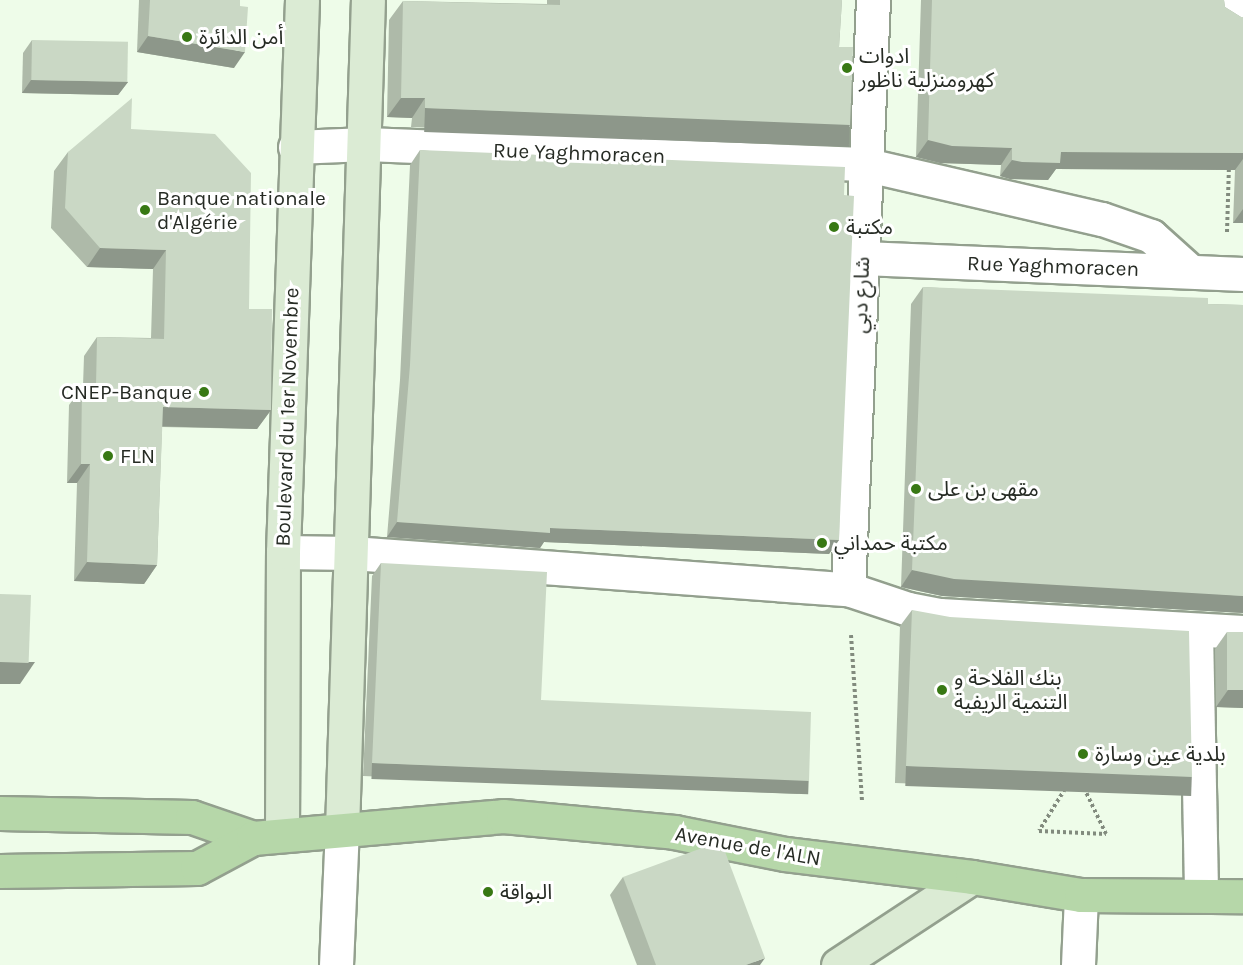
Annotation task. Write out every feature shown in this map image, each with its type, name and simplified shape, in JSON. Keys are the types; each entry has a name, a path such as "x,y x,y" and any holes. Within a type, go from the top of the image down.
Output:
{"main road":[{"name":"Boulevard du 1er Novembre","path":"267,836 283,552 302,0"},
{"path":"342,830 366,144 368,0"},
{"path":"0,813 192,817 267,836"},
{"name":"Avenue de l'ALN","path":"267,836 503,816 578,821 674,832 785,854 972,876 1082,895 1243,896"},
{"path":"0,871 196,868 267,836"},
{"path":"838,965 972,876"}],"street":[{"name":"شارع دبي","path":"848,590 864,258 864,164 873,0"},
{"path":"1231,0 1230,15 1243,15"},
{"name":"Rue Yaghmoracen","path":"296,147 366,144 864,164 1102,219 1151,236 1190,271"},
{"name":"Rue Yaghmoracen","path":"864,258 1235,274"},
{"path":"283,552 352,553 848,590 908,609 940,615 1243,632"},
{"path":"1196,630 1201,894"},
{"path":"336,965 342,830"},
{"path":"1078,965 1082,895"}],"path":[{"path":"1229,161 1235,274"},
{"path":"848,590 862,802"},
{"path":"1065,789 1039,831 1106,834 1085,790"}],"building":[{"name":"أمن الدائرة","path":"150,0 240,0 240,6 248,7 245,52 148,36"},
{"path":"560,0 842,0 839,47 853,47 850,125 425,108 425,98 401,98 403,1 560,5"},
{"path":"932,0 1224,0 1225,7 1243,17 1243,153 1061,152 1060,163 1022,162 1012,160 1012,148 952,146 928,140"},
{"path":"32,40 128,42 127,82 31,80"},
{"path":"132,98 131,129 215,134 251,173 249,309 272,309 271,410 163,407 157,565 87,562 90,464 81,464 82,386 96,386 97,337 164,339 166,250 100,248 65,208 68,152"},
{"path":"420,150 845,167 844,195 854,196 839,540 550,528 550,533 397,522 410,365"},
{"path":"923,287 1208,298 1208,304 1243,305 1243,596 954,579 912,570"},
{"path":"381,563 547,572 541,700 811,712 809,781 372,763"},
{"path":"0,594 31,595 29,663 0,662"},
{"path":"912,610 950,617 1189,631 1192,777 906,766"},
{"path":"1227,632 1243,632 1243,690 1227,690"},
{"path":"721,841 765,958 746,965 656,965 623,877"}],"place":[{"name":"أمن الدائرة","path":"187,37"},
{"name":"ادوات كهرومنزلية ناظور","path":"847,68"},
{"name":"Banque nationale d'Algérie","path":"145,210"},
{"name":"مكتبة","path":"834,227"},
{"name":"CNEP-Banque","path":"204,392"},
{"name":"FLN","path":"108,456"},
{"name":"مقهى بن على","path":"916,489"},
{"name":"مكتبة حمداني","path":"822,543"},
{"name":"بنك الفلاحة و التنمية الريفية","path":"942,690"},
{"name":"بلدية عين وسارة","path":"1083,754"},
{"name":"البواقة","path":"488,892"}]}
